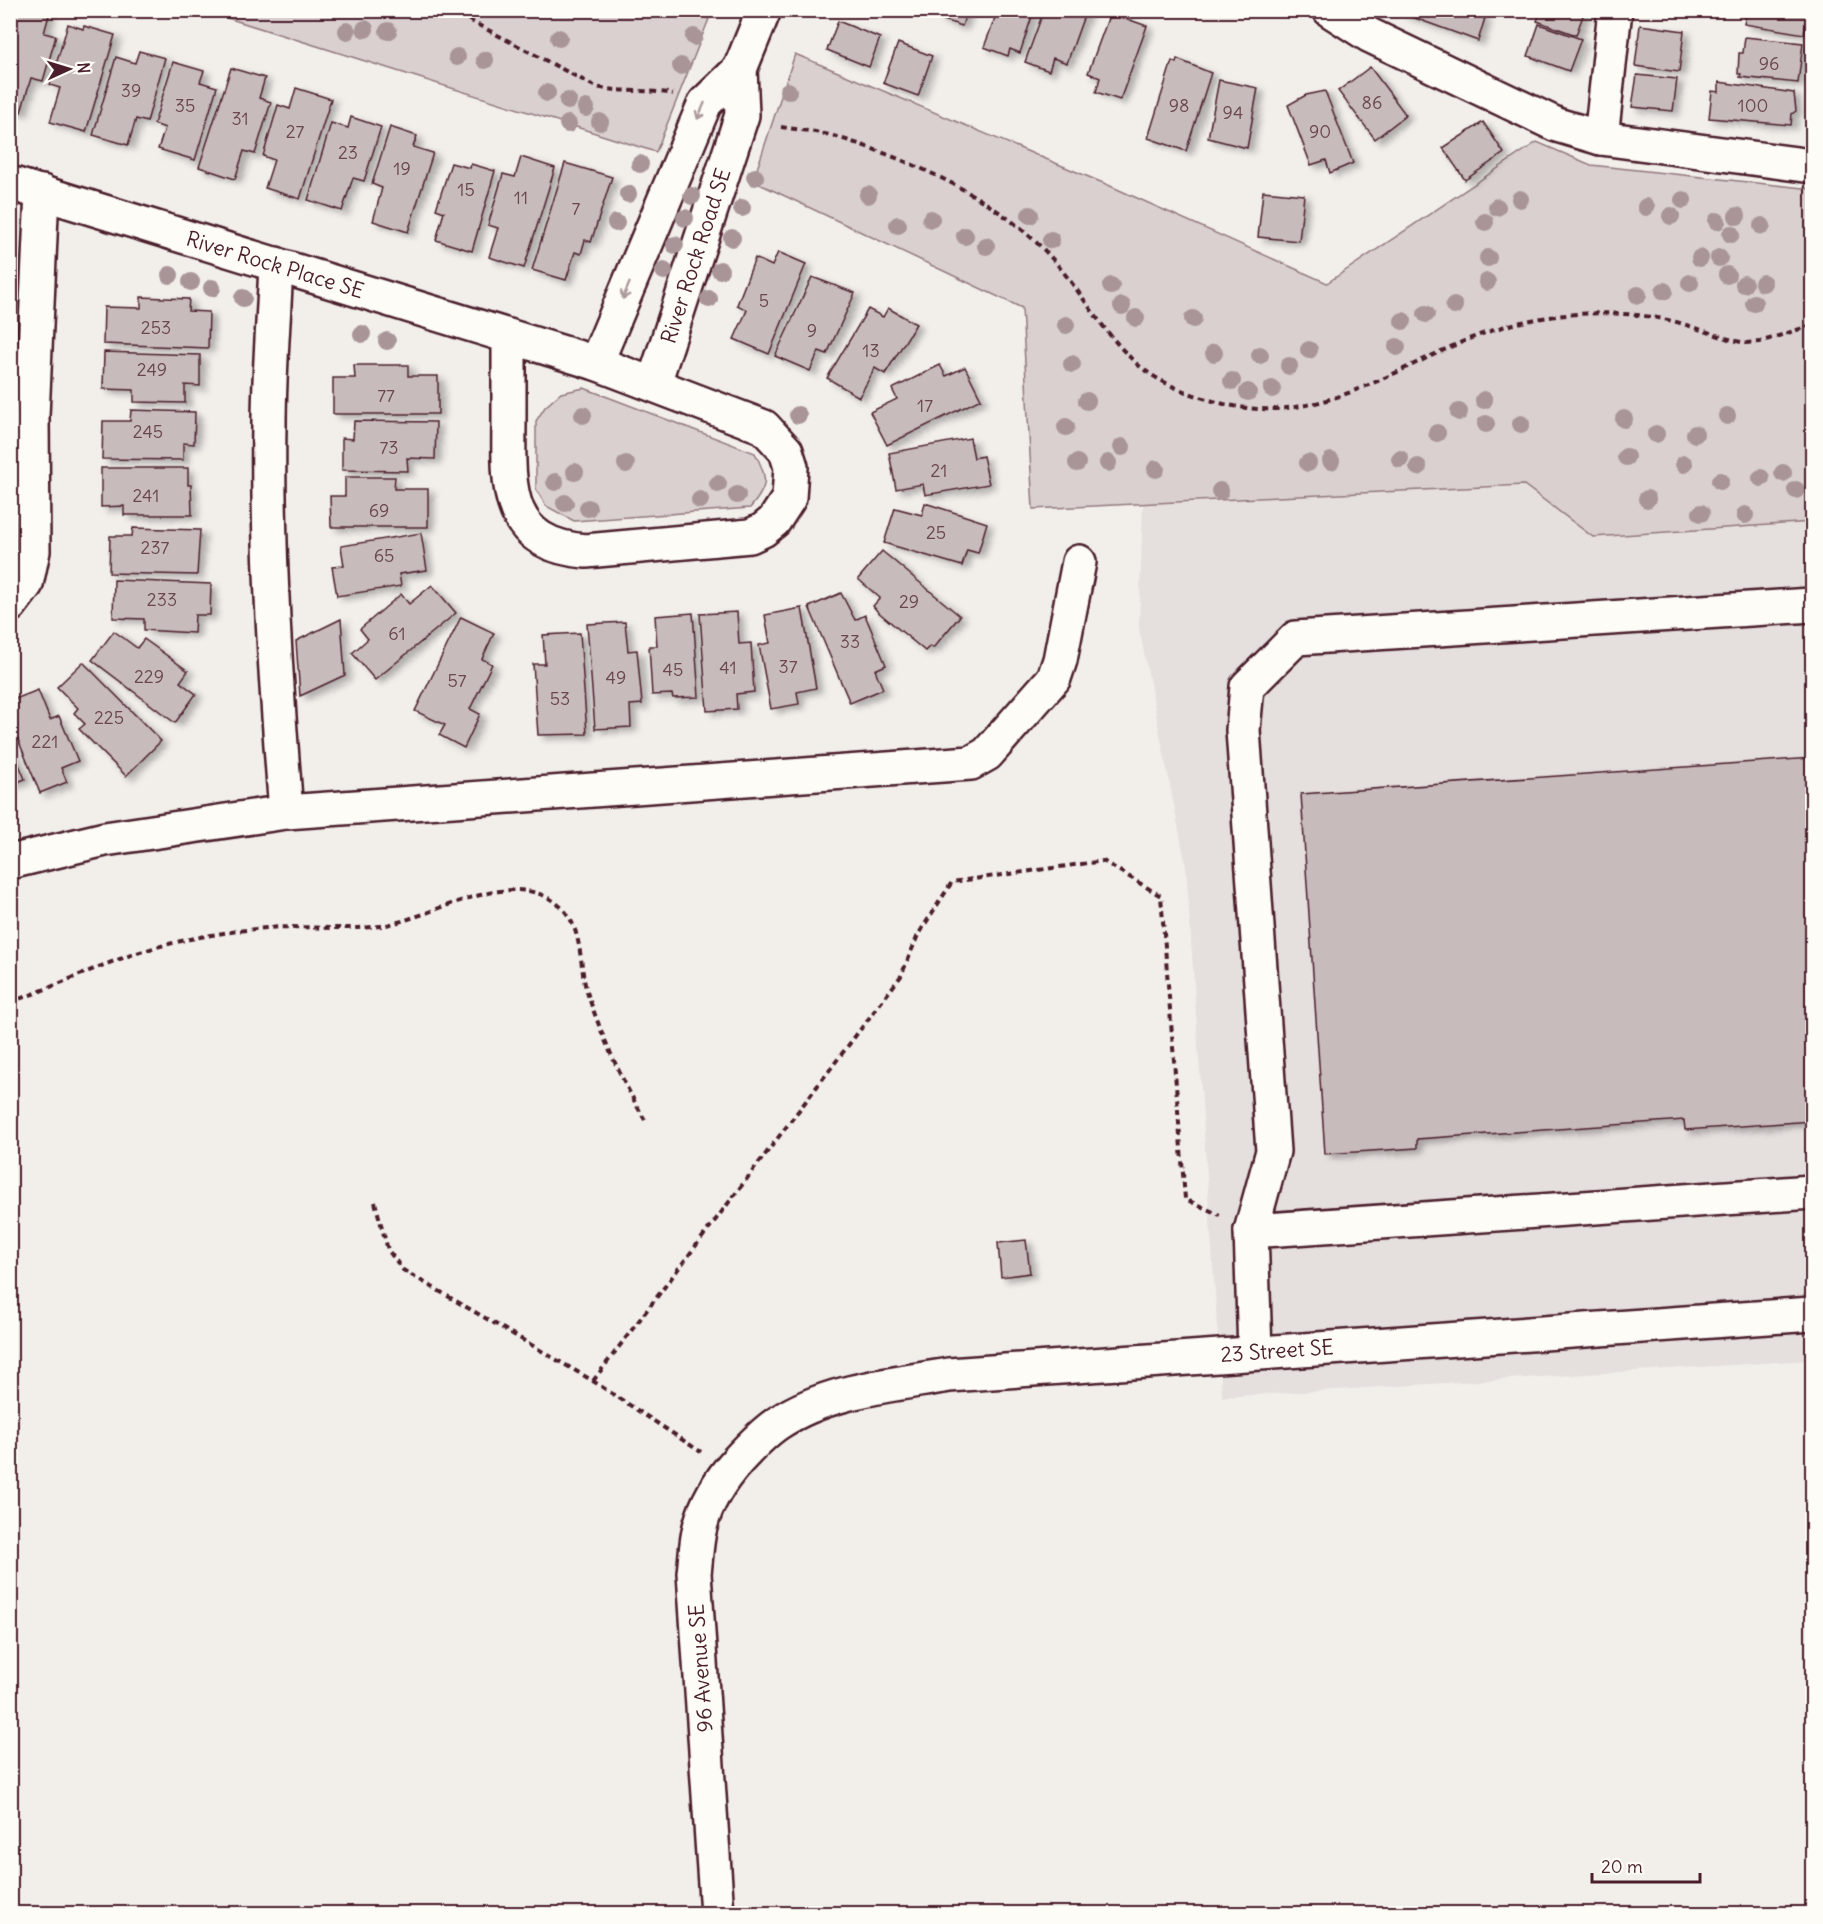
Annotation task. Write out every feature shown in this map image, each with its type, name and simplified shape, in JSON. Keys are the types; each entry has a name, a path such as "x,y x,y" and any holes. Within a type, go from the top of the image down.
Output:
{"street":[{"path":"1330,10 1369,35 1557,125 1600,138 1812,166"},
{"path":"1600,138 1615,10"},
{"name":"River Rock Road SE","path":"654,383 742,115 740,69 758,12"},
{"name":"River Rock Road SE","path":"596,363 705,103 740,69"},
{"name":"River Rock Place SE","path":"10,183 509,336"},
{"path":"10,605 26,585 33,551 32,416 42,192"},
{"path":"276,264 269,424 270,540 285,812"},
{"path":"509,336 596,363 654,383 764,427 786,451 791,467 789,498 774,522 750,536 586,551 565,549 544,541 529,528 515,506 508,483 509,336"},
{"path":"10,862 105,839 285,812 971,763 987,754 1054,678 1060,660 1079,562"},
{"path":"1255,1352 1251,1231 1273,1150 1243,730 1247,687 1296,638 1812,605"},
{"path":"1251,1231 1812,1192"},
{"name":"23 Street SE","path":"756,1440 778,1422 812,1405 894,1384 949,1375 1812,1314"},
{"name":"96 Avenue SE","path":"717,1914 694,1573 700,1527 712,1497 729,1470 756,1440"}],"path":[{"path":"450,10 596,87 620,92 657,91 680,95"},
{"path":"781,127 838,137 907,164 967,192 1015,224 1048,254 1137,364 1168,384 1227,405 1274,409 1335,399 1378,382 1486,332 1553,316 1613,314 1662,318 1746,343 1760,342 1812,324"},
{"path":"593,1380 901,976 918,935 952,882 1103,861 1161,896 1185,1198 1251,1231"},
{"path":"10,1002 121,958 188,941 267,928 325,930 382,926 493,892 516,890 536,893 564,911 575,928 586,989 599,1026 621,1080 645,1120"},
{"path":"375,1202 388,1250 403,1270 593,1380 729,1470"}],"shaded area":[{"path":"686,10 709,19 656,152 205,11"},
{"path":"795,54 1108,185 1327,283 1537,142 1591,165 1812,189 1809,294 1812,311 1812,522 1593,537 1524,485 1033,509 1022,308 753,181"},
{"path":"584,388 755,453 764,476 761,494 750,508 574,521 546,506 536,489 536,421 545,407 561,393"},
{"path":"1524,485 1593,537 1812,522 1812,1360 1222,1397 1186,866 1139,628 1143,504"}],"building":[{"path":"13,10 50,12 44,33 56,36 43,81 31,78 21,112 10,109 10,20"},
{"path":"940,10 967,10 962,26 938,18"},
{"path":"998,10 1034,10 1020,53 1010,49 1008,56 984,47"},
{"path":"1044,10 1086,10 1067,63 1053,58 1049,71 1025,62"},
{"path":"1402,10 1482,10 1480,17 1485,18 1478,41 1401,13"},
{"path":"1541,10 1585,10 1576,35 1537,21"},
{"path":"1747,10 1808,10 1804,34 1744,24"},
{"path":"1110,13 1147,26 1120,100 1096,92 1100,78 1088,73"},
{"path":"838,21 880,38 869,67 827,50"},
{"path":"68,24 115,35 86,132 50,122 60,88 50,85"},
{"path":"1539,24 1581,39 1569,71 1528,56"},
{"path":"1640,25 1684,31 1679,72 1635,66"},
{"path":"1745,37 1803,43 1798,83 1740,77 1741,74 1738,74 1739,53 1743,53"},
{"path":"898,43 932,56 918,96 883,83"},
{"path":"139,51 165,58 147,122 136,119 128,145 93,135 116,57 135,63"},
{"path":"1177,59 1211,73 1186,151 1148,138 1172,61 1176,63"},
{"path":"173,62 204,71 200,82 217,87 195,160 158,149 165,128 154,124"},
{"path":"1370,67 1406,115 1375,139 1338,91"},
{"path":"231,68 265,78 259,98 271,102 255,154 244,151 235,179 199,167"},
{"path":"1637,75 1677,79 1673,111 1632,107"},
{"path":"1219,80 1258,88 1247,148 1208,138"},
{"path":"1719,82 1794,93 1796,111 1792,114 1791,125 1709,118 1712,91 1719,92"},
{"path":"296,88 331,99 300,199 265,188 274,160 263,156 278,105 290,109"},
{"path":"1325,91 1353,163 1330,173 1326,160 1311,165 1288,105 1306,95"},
{"path":"351,117 381,127 364,181 353,178 342,211 308,200 331,123 348,128"},
{"path":"1483,122 1504,153 1465,180 1443,148"},
{"path":"390,127 417,136 413,147 433,153 408,232 373,221 382,188 372,184"},
{"path":"521,157 555,168 524,268 489,257 498,228 488,225 503,174 515,177"},
{"path":"451,163 470,168 471,164 495,171 472,251 436,240 444,212 436,209"},
{"path":"565,163 612,177 591,242 585,240 581,254 575,252 566,280 532,270"},
{"path":"1263,191 1304,195 1299,241 1258,237"},
{"path":"778,252 806,264 769,354 734,339 747,310 737,305 755,258 772,266"},
{"path":"812,277 855,293 827,354 819,351 810,371 775,356"},
{"path":"141,297 189,299 188,311 209,312 208,348 103,344 104,307 141,308"},
{"path":"888,308 916,324 885,374 875,368 859,397 827,378 868,309 883,317"},
{"path":"104,352 200,355 200,386 185,385 185,403 134,402 134,390 103,389"},
{"path":"354,365 408,365 408,376 438,376 438,414 333,414 333,378 355,378"},
{"path":"940,365 946,376 965,367 981,399 887,445 870,412 897,399 892,389"},
{"path":"131,410 195,412 194,444 183,443 183,460 102,459 103,421 130,421"},
{"path":"354,421 436,422 435,459 407,458 408,471 342,470 342,438 353,439"},
{"path":"970,438 974,458 983,456 989,484 925,495 923,484 896,489 889,453"},
{"path":"101,468 188,468 192,515 124,515 124,506 101,507"},
{"path":"345,477 395,477 394,489 428,489 428,527 331,527 330,496 345,496"},
{"path":"925,503 987,523 978,553 967,550 962,566 884,543 895,508 922,515"},
{"path":"133,528 200,530 197,575 109,573 110,536 132,536"},
{"path":"421,533 427,570 399,574 401,586 337,596 332,567 344,566 341,546"},
{"path":"882,551 960,616 933,648 930,646 925,651 877,611 873,606 880,598 858,579"},
{"path":"114,580 211,584 210,615 195,615 194,633 144,630 144,619 113,618"},
{"path":"432,585 456,613 375,680 352,653 368,639 360,629 401,594 409,604"},
{"path":"841,593 855,620 865,615 886,665 875,670 883,689 850,703 809,607"},
{"path":"802,608 816,688 797,692 799,704 771,709 759,645 770,643 765,615"},
{"path":"737,612 739,644 751,643 754,692 736,694 737,709 707,711 700,614"},
{"path":"693,613 699,697 673,698 672,694 652,695 649,646 657,646 655,616"},
{"path":"461,617 494,633 482,659 492,664 470,709 480,714 464,748 439,735 445,725 415,711"},
{"path":"341,619 345,675 300,696 296,641"},
{"path":"625,622 628,651 637,650 642,704 630,705 631,727 595,729 587,624"},
{"path":"114,631 137,648 144,639 188,671 180,682 196,694 175,723 92,660"},
{"path":"580,633 587,734 538,735 533,664 545,664 543,635"},
{"path":"83,662 161,741 126,776 79,729 85,724 74,713 78,708 57,687"},
{"path":"38,690 50,720 59,716 78,761 61,768 67,782 40,793 10,720 10,701"},
{"path":"10,743 25,779 10,785"},
{"path":"1812,758 1812,1121 1685,1130 1684,1120 1417,1139 1417,1148 1325,1154 1301,794"},
{"path":"1026,1240 1030,1273 1001,1277 998,1243"}]}
